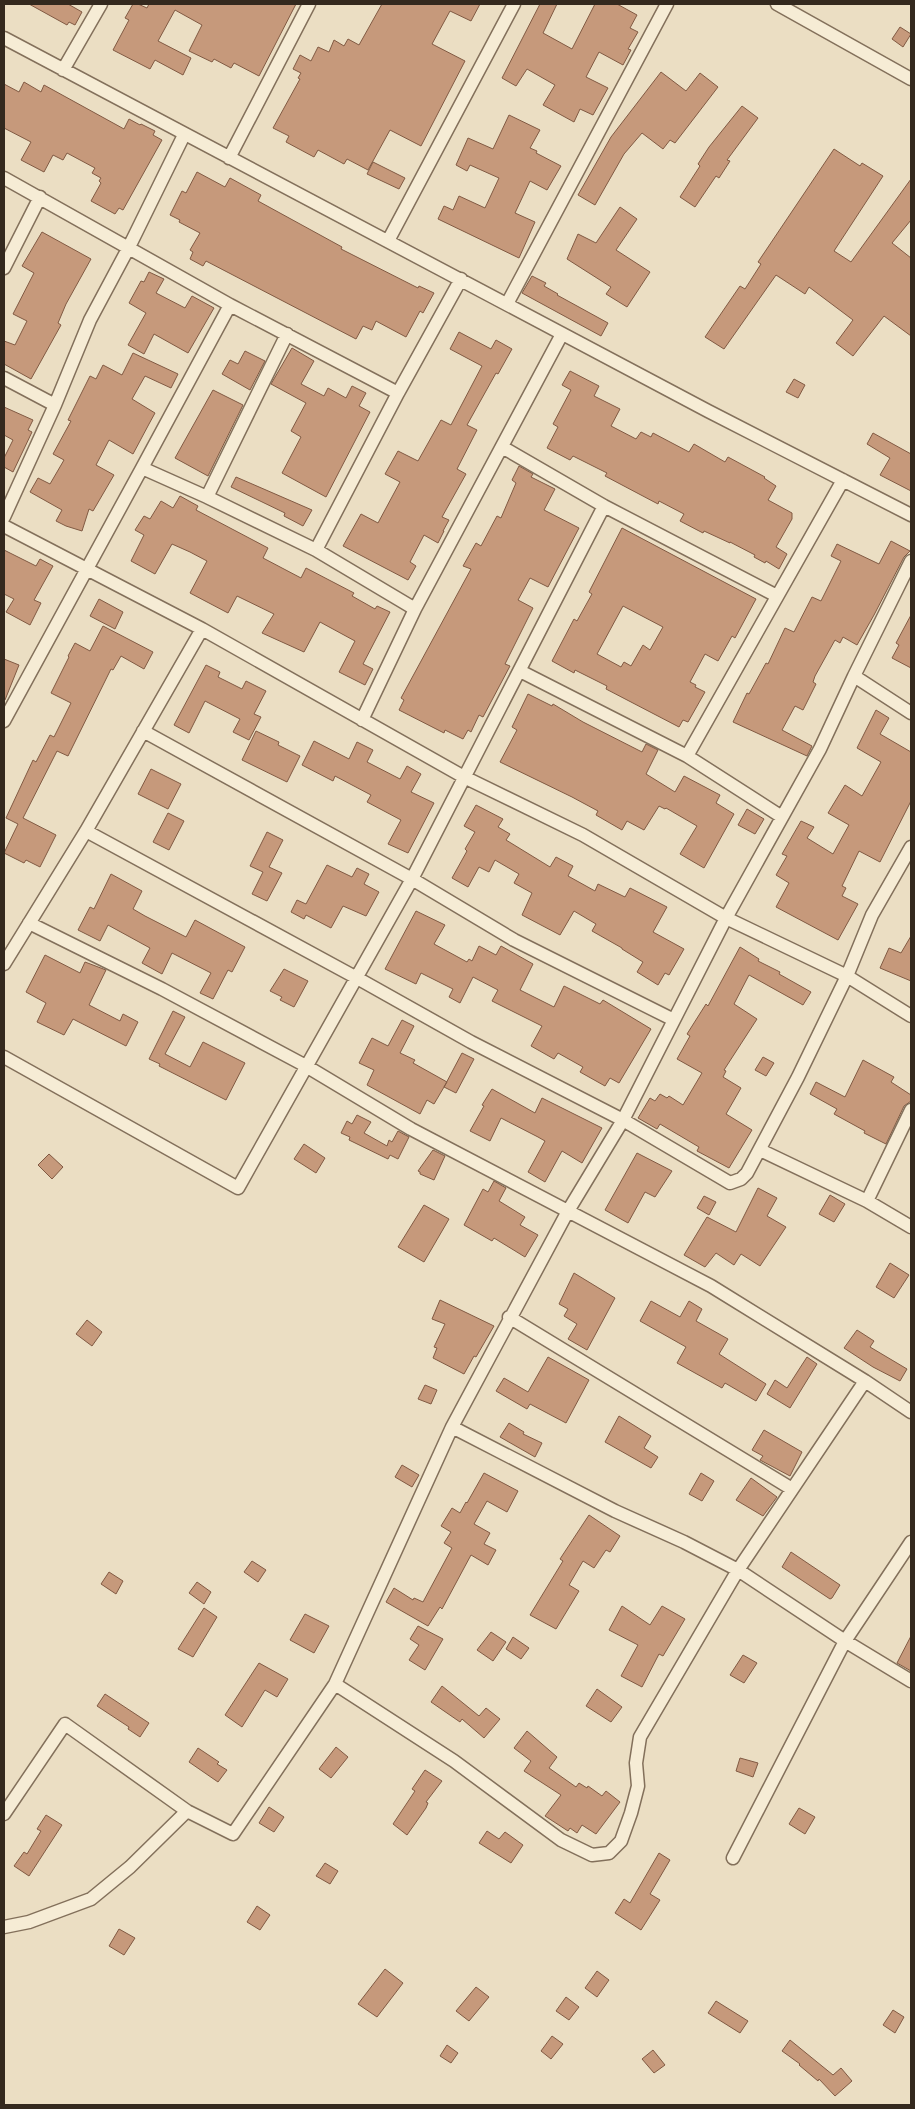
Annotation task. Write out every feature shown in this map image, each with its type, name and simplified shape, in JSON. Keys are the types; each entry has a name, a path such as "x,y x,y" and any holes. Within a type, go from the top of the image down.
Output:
{"street":[{"path":"62,70 100,4"},
{"path":"229,158 309,4"},
{"path":"388,241 514,4"},
{"path":"507,304 667,4"},
{"path":"777,4 911,79"},
{"path":"4,38 562,334 911,515"},
{"path":"4,517 55,405 90,320 129,247 184,135"},
{"path":"4,178 230,305 398,393"},
{"path":"4,268 40,198"},
{"path":"316,550 398,393 461,279"},
{"path":"4,721 230,305"},
{"path":"207,497 287,334"},
{"path":"362,720 415,610 562,334"},
{"path":"4,378 55,405"},
{"path":"502,447 604,506 777,596"},
{"path":"142,468 316,550 415,610"},
{"path":"687,756 842,480"},
{"path":"4,1057 238,1188 412,879 604,506"},
{"path":"4,526 85,570 202,629 464,777 583,835 726,918 847,976 911,1016"},
{"path":"4,1814 65,1724 187,1811 233,1834 335,1684 452,1427 509,1317 568,1211 623,1120 726,918 820,749 911,561"},
{"path":"4,964 86,831 202,629"},
{"path":"520,671 687,756 782,817"},
{"path":"854,676 911,713"},
{"path":"142,731 412,879 514,940 674,1020"},
{"path":"86,831 471,1042 623,1120 730,1183 741,1180 760,1150 847,976 872,915 910,854"},
{"path":"30,923 162,989 306,1066 411,1129 711,1286 865,1381 911,1412"},
{"path":"867,1201 911,1110"},
{"path":"760,1150 867,1201 911,1227"},
{"path":"509,1317 792,1488"},
{"path":"335,1684 454,1761 561,1840 592,1855 609,1852 621,1841 631,1813 638,1786 636,1763 640,1737 738,1570 865,1381"},
{"path":"452,1427 615,1512 684,1542 738,1570 844,1641 911,1681"},
{"path":"733,1858 844,1641 911,1542"},
{"path":"4,1927 29,1922 91,1899 130,1867 187,1811"}],"building":[{"path":"29,4 68,4 82,12 75,25 69,22 67,25"},
{"path":"133,4 147,8 149,4 296,4 259,76 234,63 231,68 214,59 212,62 189,51 202,25 175,10 158,41 191,58 183,75 155,60 150,69 113,50 129,20 125,18"},
{"path":"382,4 480,4 471,21 450,11 432,44 465,61 421,146 390,130 368,170 347,159 344,164 318,150 314,157 286,142 289,136 273,128 300,79 298,78 301,73 293,69 300,55 311,61 318,47 329,52 334,40 344,46 348,39 359,45"},
{"path":"540,4 557,4 543,33 572,49 595,4 617,4 637,15 630,28 638,32 628,49 631,50 623,65 599,52 586,77 608,88 593,115 580,109 574,122 543,105 555,85 527,69 516,86 502,78"},
{"path":"900,27 911,34 903,47 892,39"},
{"path":"661,72 686,91 700,73 718,87 675,143 670,140 663,149 642,133 624,154 595,205 578,195 611,137"},
{"path":"24,82 41,92 44,85 124,129 129,119 141,124 155,131 153,135 162,140 123,210 119,208 115,214 91,201 101,183 99,181 101,178 92,173 95,168 67,153 63,160 53,155 44,172 21,160 31,142 4,128 4,84 19,92"},
{"path":"742,106 758,118 727,160 730,161 719,178 716,176 695,207 680,197 700,166 698,164 709,147"},
{"path":"509,115 540,130 530,148 561,166 547,190 530,181 515,213 535,222 519,258 438,219 444,206 453,210 459,196 485,208 499,178 470,165 467,171 456,165 468,138 493,149"},
{"path":"834,149 860,166 862,163 883,176 834,251 851,262 911,179 911,220 892,243 911,258 911,336 884,316 853,356 836,343 853,320 809,287 805,294 776,275 724,349 705,337 740,286 745,289 761,264 758,262"},
{"path":"373,162 405,178 399,189 367,174"},
{"path":"197,172 225,187 230,178 261,195 258,201 342,247 341,249 418,288 419,286 434,293 423,313 420,311 406,337 376,321 372,330 363,326 356,339 206,261 203,266 190,259 193,252 190,250 200,233 170,215 182,191 186,193"},
{"path":"620,207 637,219 616,250 650,272 627,307 606,294 611,287 567,259 578,234 596,243"},
{"path":"42,232 91,259 66,304 58,323 61,325 31,379 4,364 4,341 15,345 27,321 13,314 34,273 22,266"},
{"path":"149,272 164,279 156,293 185,308 192,296 214,308 188,353 154,334 144,354 128,345 146,313 129,303 141,281 144,282"},
{"path":"532,276 546,283 544,286 557,295 608,323 601,336 522,293"},
{"path":"459,332 491,349 496,340 512,349 498,374 496,373 467,425 477,430 457,469 466,474 442,517 449,520 438,543 424,535 410,562 416,566 408,580 343,546 361,514 378,523 400,482 385,474 398,451 418,461 441,420 451,425 482,366 450,349"},
{"path":"292,348 314,361 301,384 324,396 328,388 346,398 352,386 366,393 359,406 370,412 326,497 282,473 301,437 291,431 306,403 271,384"},
{"path":"245,351 265,361 250,390 222,374 230,360 238,364"},
{"path":"133,353 178,374 171,388 145,376 132,399 155,413 133,454 109,440 96,465 114,475 93,511 89,509 82,531 66,526 56,521 62,510 30,492 38,478 50,484 64,460 53,454 71,421 68,420 90,376 96,379 103,365 122,375"},
{"path":"570,371 599,386 594,396 620,409 611,426 636,439 641,432 651,437 653,433 689,452 694,444 725,462 728,457 765,477 776,486 768,500 792,513 792,519 776,547 787,554 779,569 766,561 765,563 754,557 755,555 730,542 704,531 703,533 680,521 684,514 659,501 658,504 605,476 607,473 573,456 570,460 547,448 558,427 553,424 571,390 562,385"},
{"path":"794,379 805,385 798,398 786,392"},
{"path":"213,390 243,405 208,476 175,458"},
{"path":"4,407 33,420 28,430 32,432 13,472 4,467 4,458 13,440 4,435"},
{"path":"873,433 911,454 911,491 880,475 890,458 867,444"},
{"path":"519,466 533,474 531,477 555,489 544,510 579,528 548,587 530,578 518,600 533,608 505,664 510,666 483,717 479,715 471,732 468,730 463,739 445,730 444,733 399,710 404,700 401,698 471,569 463,566 476,543 481,546 497,516 501,518 516,483 512,480"},
{"path":"236,477 312,510 303,526 284,516 285,513 231,487"},
{"path":"180,496 198,506 196,510 268,548 263,558 301,578 306,568 354,593 352,596 375,609 377,606 390,612 363,664 373,669 365,685 339,672 355,641 320,622 304,652 262,633 274,614 237,596 228,613 190,593 207,561 172,544 155,574 131,561 144,535 135,530 144,516 150,519 161,501 173,508"},
{"path":"622,528 756,599 735,638 732,636 718,661 705,654 690,682 705,692 688,722 683,720 679,727 606,689 607,686 575,670 574,673 552,661 574,619 577,621 592,594 589,592","holes":["623,606 663,627 650,650 643,645 631,666 624,662 621,667 597,654"]},
{"path":"891,541 910,551 904,557 857,645 843,637 840,643 835,640 815,676 813,682 816,684 803,710 795,706 782,730 812,746 807,756 733,722 747,693 749,694 766,663 768,664 785,628 794,632 812,597 821,601 841,561 831,556 837,544 879,564"},
{"path":"4,550 36,566 40,559 53,566 34,600 41,603 30,625 6,612 14,599 4,594"},
{"path":"99,599 123,612 115,629 90,616"},
{"path":"911,615 911,668 892,658 899,645 896,643"},
{"path":"103,626 153,652 144,669 121,656 113,670 111,669 68,756 57,751 23,818 56,835 40,867 26,860 24,863 4,853 18,824 6,818 33,760 36,762 50,735 54,737 71,703 51,693 68,656 75,643 90,651"},
{"path":"4,659 19,665 5,700 4,700"},
{"path":"206,665 220,672 218,677 242,689 246,681 266,691 254,714 261,717 249,740 233,732 240,719 205,701 189,733 174,725"},
{"path":"528,694 552,706 553,704 583,722 642,752 646,744 658,750 646,774 675,792 684,776 720,795 716,803 734,814 704,868 680,854 697,826 666,808 659,806 644,830 627,821 622,830 596,815 598,811 500,762 517,730 512,727"},
{"path":"876,710 889,718 880,734 911,752 911,801 880,862 859,851 842,886 846,888 842,896 858,904 838,940 776,907 789,883 776,875 787,856 782,854 801,821 814,827 807,838 833,854 849,825 828,813 845,785 862,796 881,762 857,748"},
{"path":"256,731 279,742 278,745 300,756 287,782 242,760"},
{"path":"314,741 349,759 357,742 373,750 367,762 400,779 407,766 421,774 411,792 434,803 408,853 388,844 401,820 367,802 371,795 335,776 333,781 302,765"},
{"path":"151,769 181,784 168,809 138,794"},
{"path":"476,805 503,819 498,827 510,834 506,840 550,867 556,857 573,866 568,876 595,891 598,884 625,897 630,888 667,907 653,932 684,949 669,975 665,973 658,985 637,972 643,962 592,931 596,924 574,911 560,935 522,915 532,893 514,883 519,874 495,860 489,872 479,867 468,887 452,878 475,832 464,826"},
{"path":"747,809 764,819 755,834 738,825"},
{"path":"168,813 184,821 169,850 153,842"},
{"path":"267,832 283,840 269,867 282,873 267,901 252,894 263,872 250,866"},
{"path":"327,865 352,877 357,868 369,874 364,884 379,892 366,916 343,906 331,928 306,915 304,919 291,912 297,900 306,904"},
{"path":"111,874 142,891 133,909 145,916 186,937 195,920 245,947 232,972 228,970 213,999 200,993 211,973 172,953 162,974 142,963 150,948 108,925 100,941 78,930 90,907 94,909"},
{"path":"416,911 445,925 434,944 467,962 469,959 472,961 479,946 496,955 501,946 533,964 520,990 554,1007 564,986 600,1004 603,1000 651,1029 619,1083 610,1078 605,1086 580,1072 583,1067 558,1053 554,1059 531,1046 542,1026 492,1001 498,990 473,977 460,1003 449,997 453,989 421,973 416,984 385,969"},
{"path":"911,936 911,981 880,968 889,948 901,953"},
{"path":"740,947 759,959 758,961 780,972 779,974 811,992 803,1005 749,975 734,1004 757,1019 724,1070 726,1071 723,1077 741,1088 726,1114 752,1130 729,1168 697,1151 699,1147 660,1124 657,1129 638,1118 650,1098 655,1101 660,1094 667,1098 669,1096 683,1105 702,1073 677,1059 690,1036 687,1034 706,1004 708,1006"},
{"path":"45,955 80,973 85,962 106,970 89,1005 120,1021 123,1014 138,1022 126,1046 73,1019 64,1035 37,1022 46,1003 26,992"},
{"path":"284,969 308,981 294,1007 280,1000 282,997 270,991"},
{"path":"173,1011 185,1017 165,1054 190,1067 203,1042 245,1063 226,1100 149,1059"},
{"path":"402,1020 414,1026 400,1053 415,1060 413,1063 447,1082 434,1104 427,1100 420,1114 367,1085 374,1070 359,1063 372,1038 388,1046"},
{"path":"462,1053 474,1059 456,1093 444,1087"},
{"path":"763,1057 774,1063 766,1076 755,1070"},
{"path":"863,1060 894,1077 891,1082 911,1095 911,1101 904,1106 886,1144 834,1114 837,1109 810,1094 816,1082 845,1097"},
{"path":"492,1089 535,1113 542,1098 602,1128 582,1163 562,1151 545,1182 528,1172 545,1141 501,1118 490,1141 470,1131"},
{"path":"357,1115 371,1122 364,1133 387,1146 389,1140 392,1142 398,1131 409,1137 398,1159 390,1155 388,1159 349,1140 350,1137 341,1133 347,1121 352,1124"},
{"path":"304,1144 325,1158 316,1173 294,1159"},
{"path":"433,1150 445,1156 434,1180 420,1174 418,1171"},
{"path":"637,1153 672,1171 655,1197 645,1192 628,1223 605,1210"},
{"path":"49,1154 63,1167 52,1179 38,1165"},
{"path":"494,1181 506,1188 499,1201 525,1217 520,1225 538,1235 525,1257 494,1238 492,1241 464,1225 483,1189 488,1192"},
{"path":"758,1188 777,1198 767,1216 786,1227 760,1266 741,1254 734,1265 716,1253 705,1267 684,1255 707,1217 736,1232"},
{"path":"830,1195 845,1204 834,1222 819,1214"},
{"path":"704,1196 716,1202 709,1215 697,1208"},
{"path":"424,1205 449,1219 424,1262 398,1247"},
{"path":"890,1263 909,1275 894,1298 876,1287"},
{"path":"574,1273 615,1298 587,1350 568,1339 577,1324 564,1316 568,1309 559,1304"},
{"path":"440,1300 494,1326 464,1374 433,1358 437,1348 434,1347 445,1324 432,1319"},
{"path":"651,1301 680,1317 689,1301 702,1309 696,1321 728,1339 719,1354 766,1384 756,1401 725,1383 722,1388 677,1363 686,1347 640,1321"},
{"path":"87,1320 102,1332 92,1346 76,1334"},
{"path":"857,1330 874,1341 870,1347 907,1369 900,1381 873,1367 844,1348"},
{"path":"548,1357 589,1380 566,1423 530,1404 527,1409 496,1391 504,1378 528,1392"},
{"path":"807,1357 817,1364 790,1408 767,1394 775,1380 787,1388"},
{"path":"425,1385 437,1390 431,1404 418,1399"},
{"path":"619,1416 651,1436 644,1448 658,1457 651,1468 605,1442"},
{"path":"509,1423 524,1432 523,1434 542,1443 535,1457 500,1437"},
{"path":"764,1430 802,1452 790,1476 760,1460 763,1456 752,1450"},
{"path":"402,1465 419,1475 412,1487 395,1477"},
{"path":"484,1473 518,1491 507,1512 487,1501 474,1524 490,1533 484,1544 496,1550 488,1565 471,1555 442,1609 440,1607 428,1626 386,1602 394,1588 413,1600 414,1598 423,1602 452,1548 444,1543 451,1532 441,1526 452,1508 460,1513"},
{"path":"701,1473 714,1481 702,1501 689,1494"},
{"path":"751,1478 777,1497 763,1516 736,1500"},
{"path":"589,1515 620,1536 610,1552 606,1550 594,1568 583,1561 569,1585 579,1591 556,1629 530,1615 563,1561 560,1559"},
{"path":"791,1552 840,1585 832,1598 830,1599 782,1567"},
{"path":"252,1561 266,1570 258,1582 244,1572"},
{"path":"109,1572 123,1581 116,1594 101,1584"},
{"path":"197,1582 211,1592 204,1604 189,1593"},
{"path":"622,1606 650,1625 662,1606 685,1619 663,1656 659,1654 642,1687 621,1676 638,1645 609,1630"},
{"path":"204,1608 217,1617 193,1657 178,1649"},
{"path":"305,1614 329,1626 314,1653 290,1640"},
{"path":"418,1626 443,1639 425,1670 409,1660 419,1645 410,1639"},
{"path":"491,1632 506,1642 493,1661 477,1650"},
{"path":"911,1636 911,1671 897,1663"},
{"path":"513,1637 529,1648 521,1659 506,1649"},
{"path":"743,1655 757,1663 744,1683 730,1675"},
{"path":"259,1663 288,1679 277,1697 265,1690 242,1727 225,1715"},
{"path":"442,1686 479,1716 486,1708 500,1719 484,1738 462,1719 460,1722 431,1702"},
{"path":"597,1689 622,1707 611,1722 586,1706"},
{"path":"105,1694 149,1723 140,1737 128,1729 129,1727 97,1706"},
{"path":"527,1731 557,1757 549,1768 576,1787 579,1783 587,1788 588,1786 602,1796 606,1791 620,1802 596,1834 582,1825 577,1833 570,1828 568,1831 545,1816 561,1795 524,1771 531,1761 514,1748"},
{"path":"336,1747 348,1757 331,1778 319,1769"},
{"path":"198,1748 219,1762 217,1764 227,1770 218,1782 189,1762"},
{"path":"740,1758 758,1763 753,1777 736,1771"},
{"path":"425,1770 442,1781 426,1802 428,1803 426,1808 407,1835 393,1824 415,1791 412,1789"},
{"path":"269,1807 284,1817 274,1832 259,1823"},
{"path":"799,1808 815,1817 805,1834 789,1824"},
{"path":"46,1815 62,1825 29,1876 14,1866 24,1852 27,1854 41,1831 37,1829"},
{"path":"487,1831 499,1839 505,1832 523,1845 511,1863 479,1843"},
{"path":"659,1853 670,1860 650,1894 660,1900 641,1930 615,1913 624,1899 630,1903"},
{"path":"325,1863 338,1871 330,1884 316,1876"},
{"path":"257,1906 270,1915 260,1930 247,1922"},
{"path":"119,1929 135,1938 124,1955 109,1946"},
{"path":"385,1969 403,1983 377,2017 358,2004"},
{"path":"597,1971 609,1980 597,1997 585,1988"},
{"path":"476,1987 489,1997 469,2021 456,2011"},
{"path":"566,1997 579,2007 569,2020 556,2011"},
{"path":"716,2001 748,2021 740,2033 708,2013"},
{"path":"893,2010 904,2017 895,2033 883,2025"},
{"path":"552,2036 563,2044 551,2059 541,2051"},
{"path":"790,2040 833,2075 841,2068 852,2081 835,2096 819,2079 818,2081 800,2064 782,2051"},
{"path":"447,2045 458,2053 451,2063 440,2056"},
{"path":"653,2050 665,2065 654,2073 642,2059"}]}
